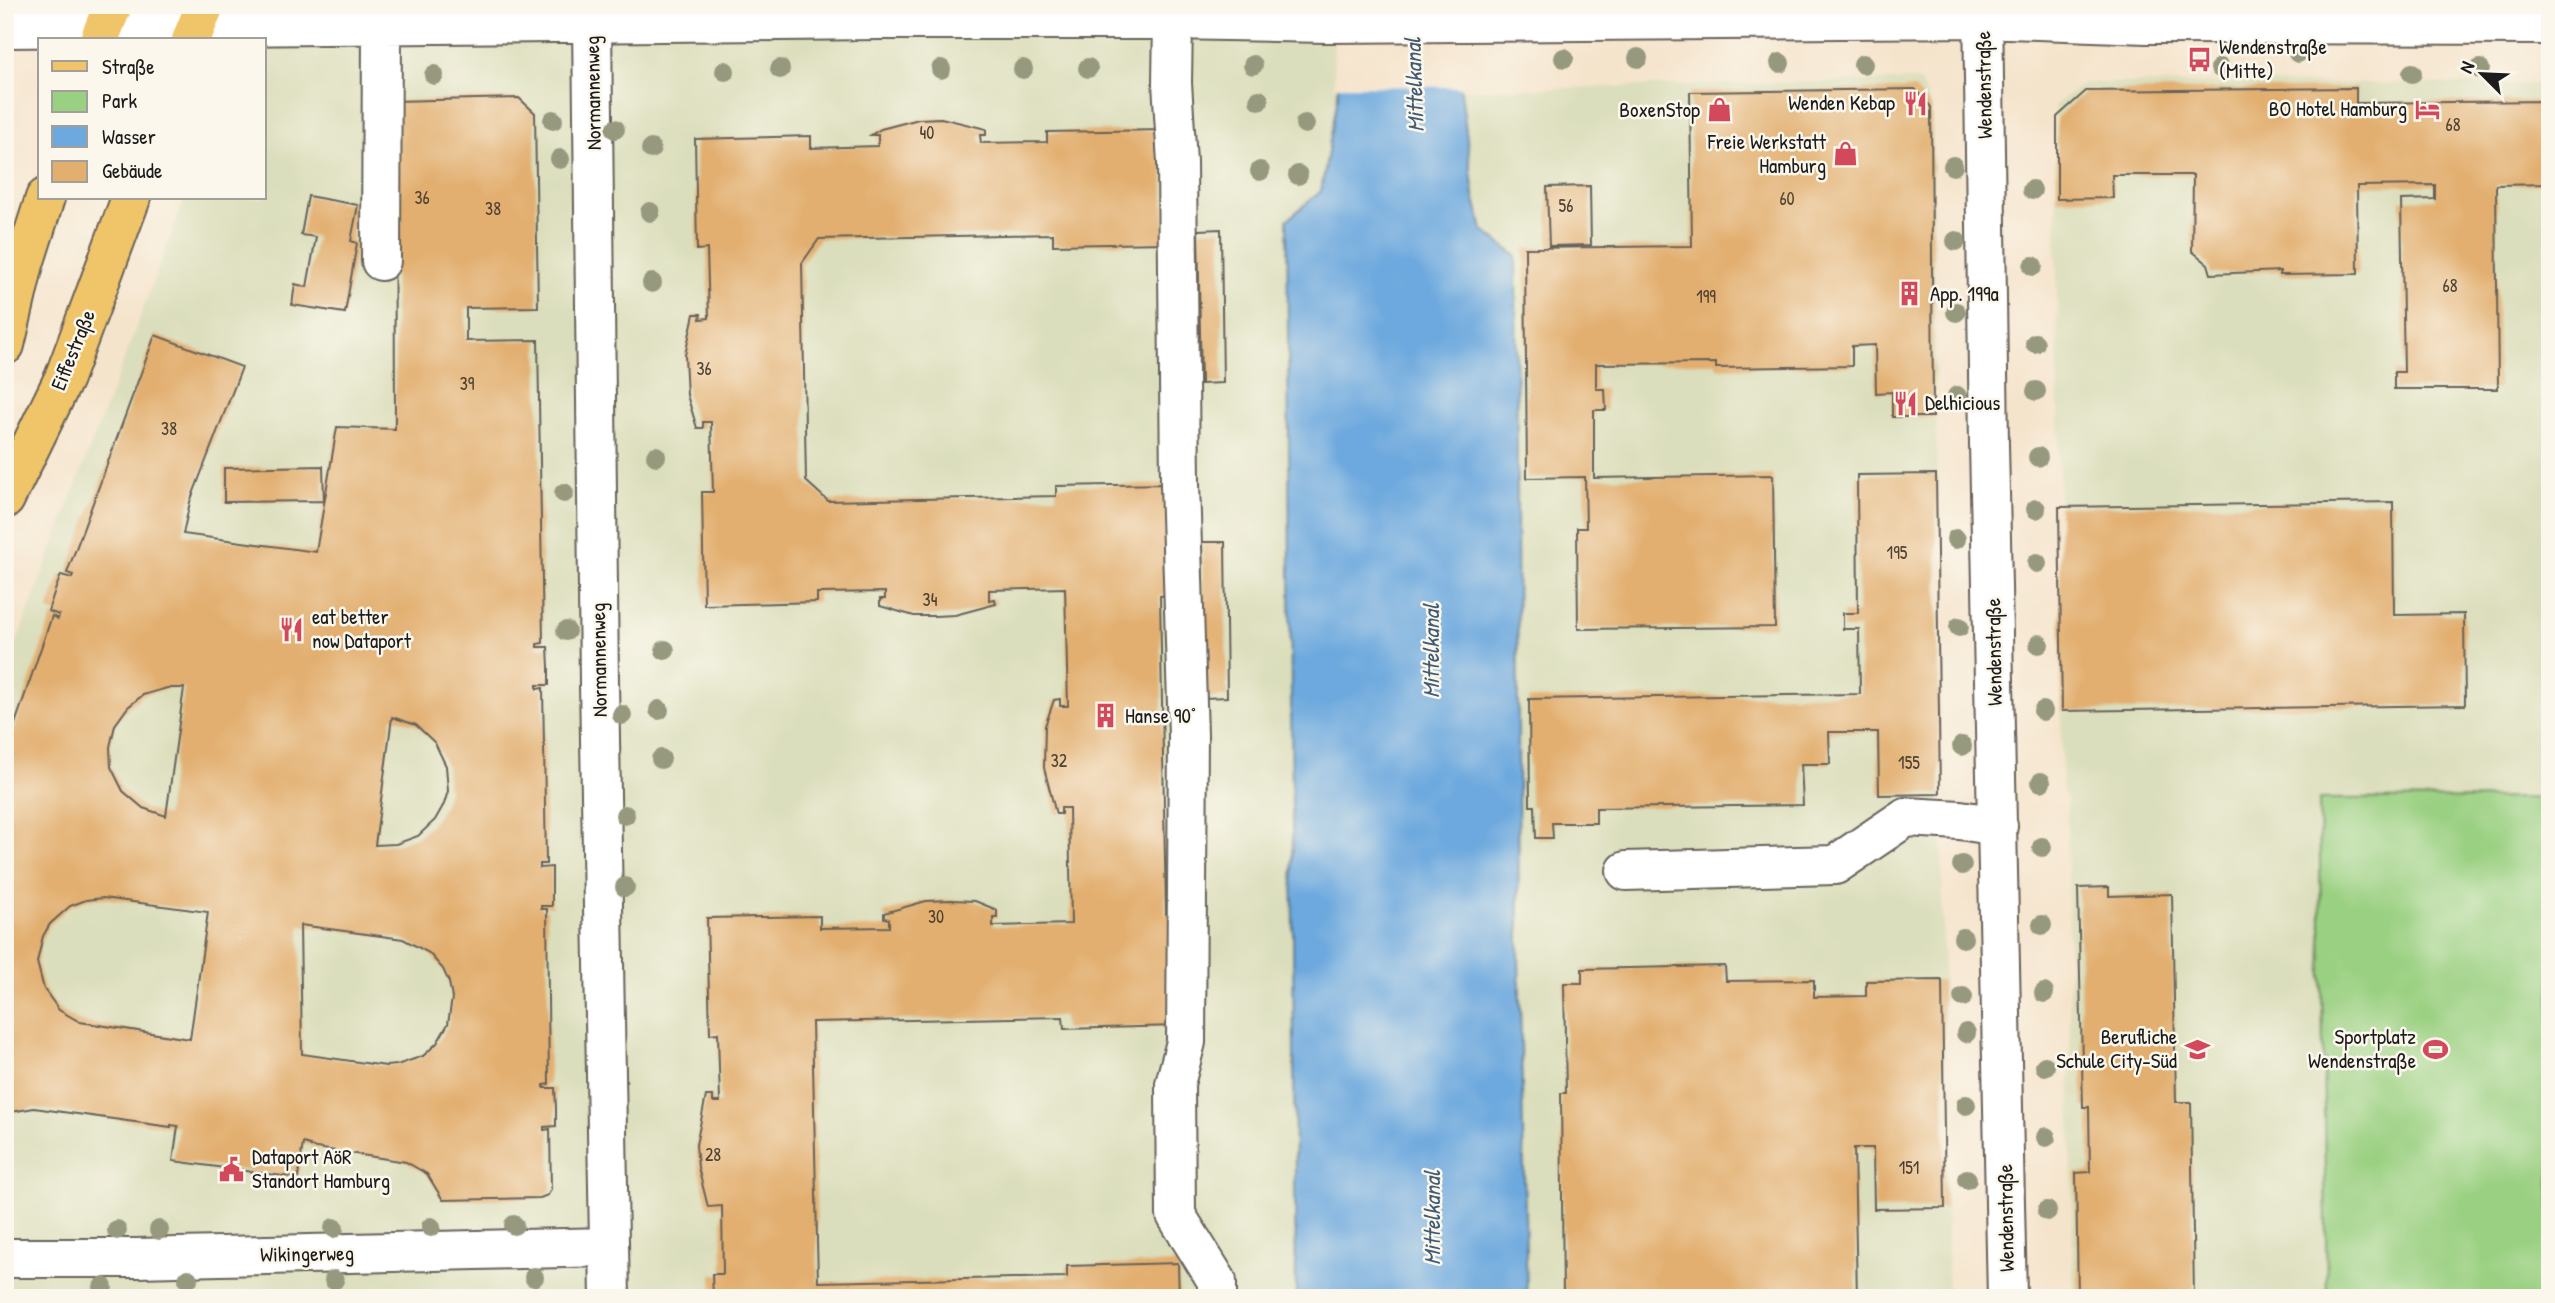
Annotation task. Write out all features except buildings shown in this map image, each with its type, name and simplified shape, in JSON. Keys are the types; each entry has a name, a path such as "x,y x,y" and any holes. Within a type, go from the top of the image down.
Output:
{"main road":[{"path":"5,345 24,264 44,200"},
{"name":"Eiffestraße","path":"5,499 64,378 130,200"}],"street":[{"path":"5,28 106,24 592,21 1173,20 1327,23 1983,12 2147,24 2550,25"},
{"name":"Wendenstraße","path":"1983,12 2007,1298"},
{"path":"1173,20 1171,83 1177,162 1180,484 1188,735 1186,1042 1175,1084 1176,1215 1217,1281 1217,1298"},
{"name":"Normannenweg","path":"592,21 599,697 610,1298"},
{"path":"381,261 382,23"},
{"path":"1626,871 1835,865 1906,817 1960,820 1998,826"},
{"name":"Wikingerweg","path":"5,1258 136,1258 609,1247"}],"shaded area":[{"path":"258,5 1337,5 1338,96 1321,192 1287,220 1296,1298 5,1298 5,673 184,200 266,200 266,38 246,38"},
{"path":"1919,80 1932,107 1948,1298 1527,1298 1519,958 1483,230 1474,195 1461,90"},
{"path":"2083,83 2550,84 2550,798 2319,800 2327,1298 2073,1298 2067,799 2062,790 2055,105"}],"green space":[{"name":"Sportplatz Wendenstraße","path":"2550,798 2550,1298 2327,1298 2319,799"}],"water":[{"name":"Mittelkanal","path":"1337,5 1461,5 1461,91 1474,195 1483,230 1516,256 1519,958 1527,1298 1296,1298 1287,220 1321,191 1338,96"}],"pier":[{"path":"1333,5 1465,5 1464,87 1334,86"}],"place":[{"name":"Wendenstraße (Mitte)","path":"2199,59"},
{"name":"Wenden Kebap","path":"1915,103"},
{"name":"BO Hotel Hamburg","path":"2427,109"},
{"name":"BoxenStop","path":"1720,110"},
{"name":"Freie Werkstatt Hamburg","path":"1846,154"},
{"name":"App. 199a","path":"1910,294"},
{"name":"Delhicious","path":"1905,403"},
{"name":"eat better now Dataport","path":"292,629"},
{"name":"Hanse 90°","path":"1105,716"},
{"name":"Berufliche Schule City-Süd","path":"2197,1049"},
{"name":"Sportplatz Wendenstraße","path":"2436,1049"},
{"name":"Dataport AöR Standort Hamburg","path":"232,1169"}]}
